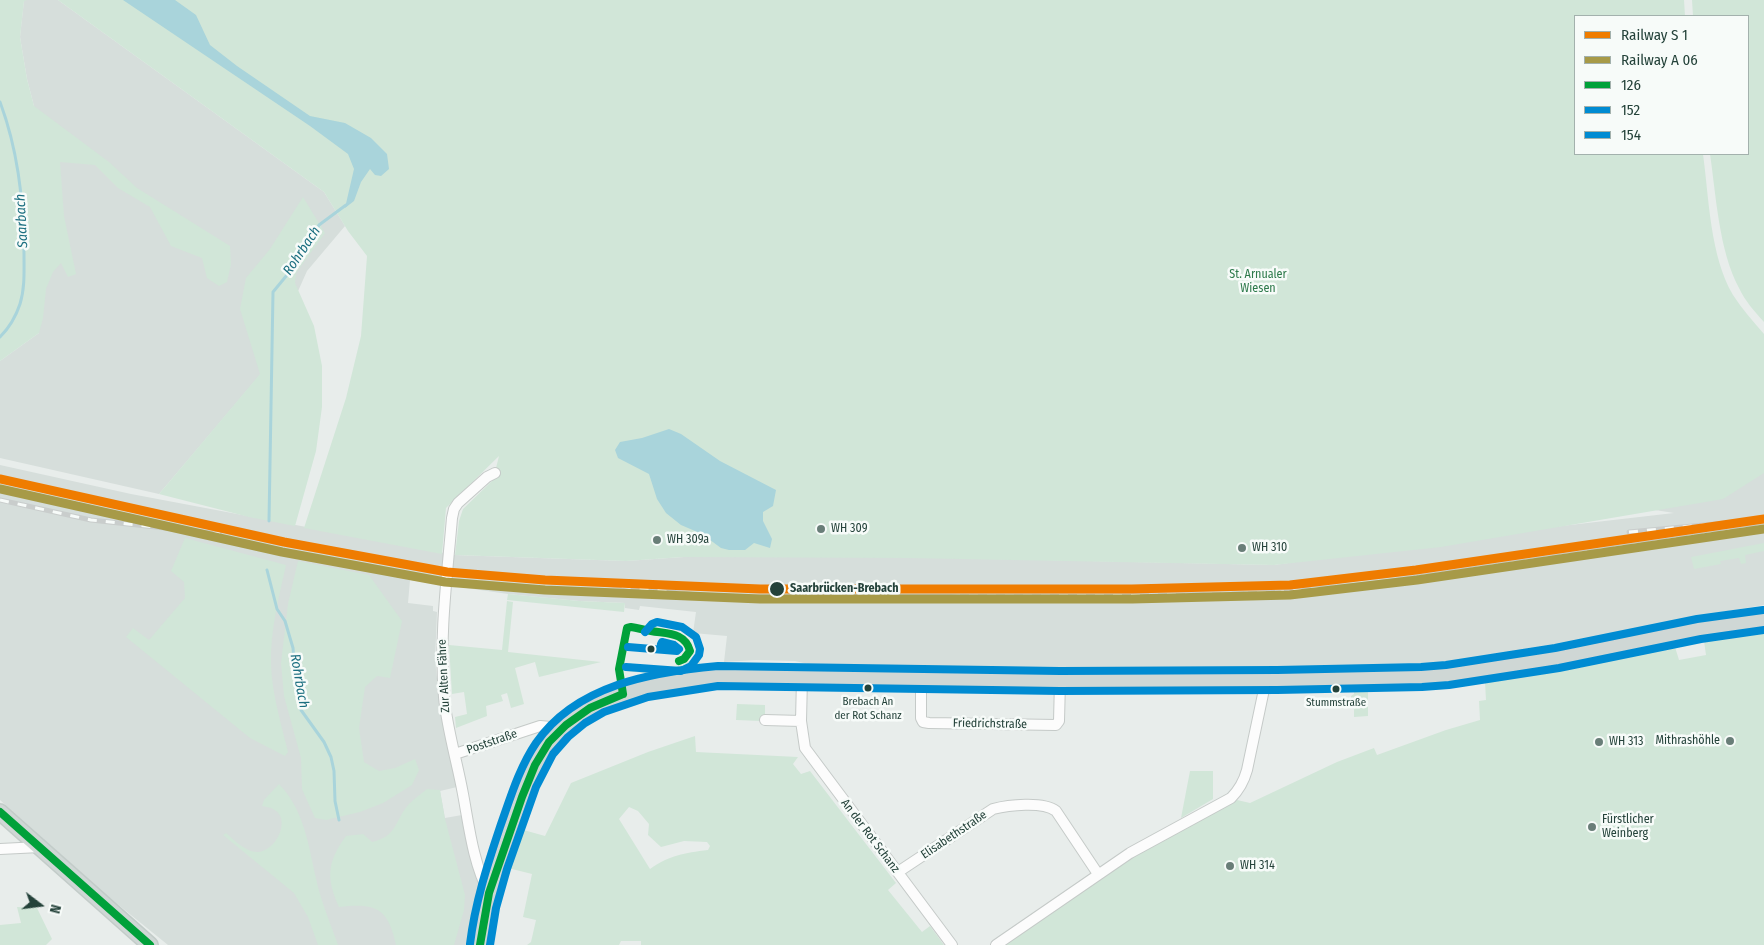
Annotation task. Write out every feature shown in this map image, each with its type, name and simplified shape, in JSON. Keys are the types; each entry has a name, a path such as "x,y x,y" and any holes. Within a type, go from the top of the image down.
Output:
{"main road":[{"path":"480,945 489,893 530,776 543,752 558,731 583,712 623,694 653,686 694,678 718,676 1060,681 1412,678 1447,675 1557,658 1732,623 1764,620"},
{"path":"0,812 150,945"}],"street":[{"name":"Zur Alten Fähre","path":"489,893 481,877 446,715 442,660 442,621 454,508 488,477 495,473"},
{"name":"An der Rot Schanz","path":"802,678 801,721 804,742 810,756 952,945"},
{"name":"Friedrichstraße","path":"921,679 921,718 923,722 929,724 1056,725 1058,721 1060,681"},
{"path":"996,945 1138,848 1231,798 1243,782 1247,770 1266,680"},
{"path":"765,720 801,721"},
{"name":"Poststraße","path":"455,754 540,726 551,727 558,731"},
{"name":"Elisabethstraße","path":"898,872 993,809 1012,806 1044,806 1051,807 1056,811 1098,874"},
{"path":"0,849 40,847"}],"shaded area":[{"path":"24,0 58,0 324,192 345,226 307,271 261,374 159,494 0,458 0,361 39,333 34,106 20,37"},
{"path":"0,465 131,494 455,555 626,561 683,557 907,557 1274,565 1518,531 1674,513 1655,510 1764,470 1764,605 1524,651 1425,664 1138,670 817,666 795,661 756,660 724,662 727,636 693,633 696,612 640,606 639,610 625,608 625,603 579,601 508,594 410,580 408,603 433,606 433,611 437,612 435,660 441,715 457,787 440,791 445,818 462,815 479,888 468,945 168,945 105,894 0,800"}],"green space":[{"path":"0,0 27,0 24,1 20,37 34,106 109,162 137,188 230,246 231,264 227,282 219,286 207,278 202,258 171,246 150,207 118,188 95,165 60,162 64,216 76,274 68,277 61,263 53,272 46,289 43,318 39,333 0,361"},
{"name":"St. Arnualer Wiesen","path":"58,0 1684,0 1685,15 1574,15 1574,155 1703,155 1712,226 1719,263 1733,295 1764,334 1764,473 1723,499 1441,547 1274,565 907,558 683,557 626,561 455,555 459,521 463,509 493,480 499,456 446,508 442,554 304,528 346,398 361,336 367,256 348,231 324,192"},
{"path":"1692,0 1764,0 1764,322 1741,293 1732,273 1719,223 1710,155 1749,155 1749,15 1693,15"},
{"path":"303,197 325,233 296,273 295,283 314,326 322,366 322,407 316,451 295,526 249,517 159,494 260,374 240,309 246,278 270,249"},
{"path":"185,538 286,565 273,627 271,652 275,698 288,752 285,756 250,738 126,637 133,628 149,640 185,598 184,582 171,571"},
{"path":"1764,543 1764,551 1745,555 1746,563 1741,564 1739,558 1720,561 1721,564 1694,569 1691,557"},
{"path":"298,561 369,575 402,621 390,678 377,676 365,687 359,728 364,762 379,771 395,768 415,759 419,770 412,785 383,803 360,812 326,820 315,818 302,789 301,758 284,696 281,663 288,604"},
{"path":"508,594 579,601 625,603 624,612 507,600"},
{"path":"507,601 513,602 508,652 601,662 539,677 535,662 515,668 524,704 511,708 507,693 501,695 503,701 486,706 487,716 456,728 455,717 467,714 464,692 452,694 449,645 502,650"},
{"path":"1764,632 1764,945 1005,945 1101,877 1133,857 1237,800 1250,803 1337,762 1374,748 1377,755 1480,720 1479,701 1486,700 1485,682 1584,666 1675,647 1679,660 1706,655 1704,641"},
{"path":"696,657 701,666 645,673 625,671 626,665 631,663 636,667 665,668 683,665"},
{"path":"1368,688 1368,716 1354,717 1354,709 1351,707 1351,696 1354,694 1354,689"},
{"path":"737,704 765,705 765,719 761,721 736,720"},
{"path":"695,736 696,752 798,757 793,764 801,774 810,771 896,883 888,890 922,932 930,926 944,945 641,945 641,941 621,941 619,945 527,945 531,942 536,920 523,917 532,874 508,868 497,909 495,905 505,867 520,829 545,836 571,783 648,752","holes":["629,807 638,811 649,824 648,835 661,847 684,841 707,842 710,846 708,850 678,855 650,869 619,819"]},
{"path":"1190,771 1213,771 1213,799 1181,818"},
{"path":"279,784 289,796 302,822 320,894 338,945 318,945 308,917 294,893 223,835 226,833 241,846 251,851 259,852 273,844 278,837 282,821 279,814 273,809 262,806 264,800"},
{"path":"427,789 440,790 445,819 465,895 464,910 454,945 396,945 389,922 378,910 362,906 339,907 330,879 332,862 346,836 363,834 372,842 387,836 409,804"},
{"path":"17,907 37,908 52,939 46,945 0,945 0,925 21,923"}],"water":[{"path":"123,0 175,0 196,15 210,45 310,116 345,123 371,138 387,154 389,169 381,176 375,175 370,169 361,182 354,201 345,208 354,169 348,154 310,126"},
{"path":"669,429 681,434 720,461 776,490 773,506 763,512 763,521 772,539 770,548 754,543 745,550 721,548 702,534 681,525 666,513 657,499 649,474 618,458 615,450 620,442 642,438"}],"waterway":[{"name":"Saarbach","path":"0,102 16,158 24,235 22,298 12,322 0,337"},
{"name":"Rohrbach","path":"269,521 273,292 301,258 319,225 346,205"},
{"name":"Rohrbach","path":"267,570 277,609 285,621 293,648 296,686 301,710 324,742 331,757 334,771 335,801 339,820"}],"railway":[{"path":"0,500 91,520 220,534"},
{"path":"1629,532 1746,521"},
{"path":"717,597 1104,596 1281,592 1371,584 1764,526"},
{"path":"586,582 722,598"}],"transit line":[{"path":"0,479 284,542 447,572 545,580 760,589 1132,589 1290,585 1416,570 1764,519"},
{"path":"0,489 282,552 445,582 545,590 760,599 1132,599 1290,595 1417,580 1764,529"},
{"name":"154","path":"470,944 478,899 495,842 520,773 536,743 553,723 572,707 617,685 642,678 667,672 718,666 1060,671 1421,667 1446,665 1555,648 1697,619 1763,610"},
{"name":"152","path":"626,667 681,671 691,666 699,655 700,649 696,637 682,627 657,622 652,624 645,632"},
{"name":"126","path":"623,694 619,669 627,628 634,627 680,637 688,645 690,651 684,659 679,661"},
{"name":"152","path":"490,945 496,908 507,869 536,787 553,754 568,737 585,723 604,712 648,697 718,686 1060,691 1422,687 1449,685 1559,668 1701,639 1764,630"},
{"name":"154","path":"628,647 677,651 679,649 674,645 662,642 661,644"},
{"name":"126","path":"480,945 489,893 535,765 549,742 566,725 590,708 623,694"},
{"name":"126","path":"0,812 150,945"}],"place":[{"name":"WH 309","path":"821,529"},
{"name":"WH 309a","path":"657,540"},
{"name":"WH 310","path":"1242,548"},
{"name":"Saarbrücken-Brebach","path":"777,589"},
{"name":"Brebach An der Rot Schanz","path":"868,688"},
{"name":"Stummstraße","path":"1336,689"},
{"name":"Mithrashöhle","path":"1730,741"},
{"name":"WH 313","path":"1599,742"},
{"name":"Fürstlicher Weinberg","path":"1592,827"},
{"name":"WH 314","path":"1230,866"}]}
